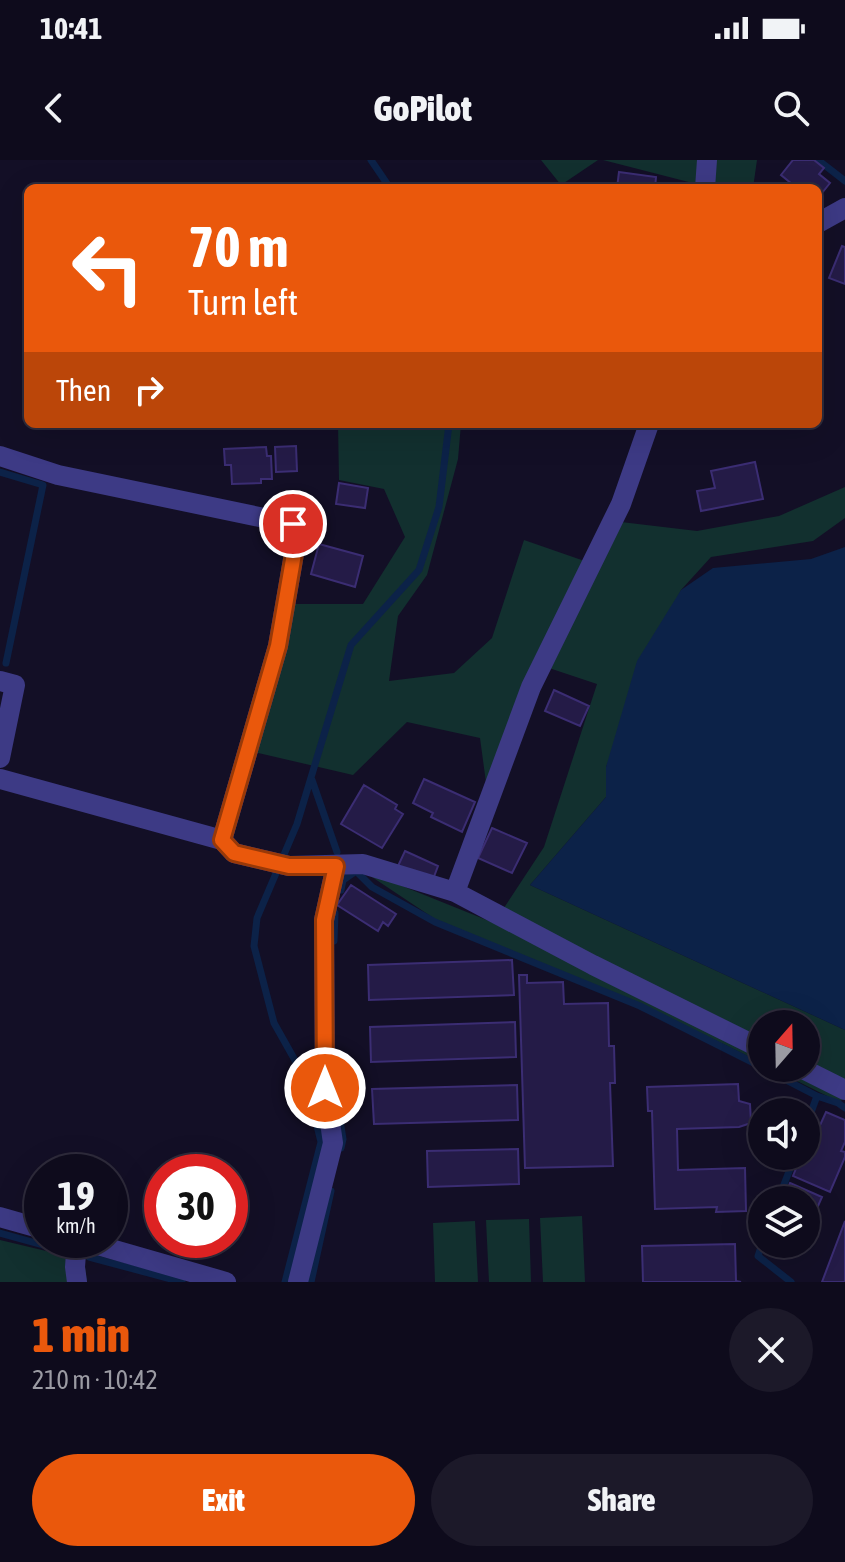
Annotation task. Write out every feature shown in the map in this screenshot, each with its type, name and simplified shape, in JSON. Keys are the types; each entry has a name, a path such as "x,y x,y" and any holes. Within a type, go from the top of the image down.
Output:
{"street":[{"path":"822,221 845,208"},
{"path":"455,892 531,687 621,504 648,428"},
{"path":"0,456 58,475 293,524 295,548 278,646 222,840"},
{"path":"0,681 15,685 0,758"},
{"path":"0,779 222,840 234,853 279,864 363,864 455,892 748,1042"},
{"path":"298,1282 333,1143 325,1088 324,920 336,866"},
{"path":"820,1078 845,1090"},
{"path":"0,1217 24,1224"},
{"path":"128,1254 226,1282"},
{"path":"76,1258 77,1282"}],"green space":[{"path":"541,160 598,160 562,184"},
{"path":"603,160 757,160 754,184 696,184"},
{"path":"338,428 461,428 458,459 427,575 398,616 389,681 454,673 492,638 524,540 596,565 621,522 697,531 779,516 845,487 845,518 813,541 711,557 681,590 606,767 606,797 530,885 802,1010 748,1010 748,1056 641,1004 435,919 360,869 494,923 544,847 597,684 549,668 487,790 480,738 407,722 353,775 254,752 290,604 363,604 405,537 384,489 339,480"},
{"path":"820,1018 845,1030 845,1098 839,1102 799,1082 820,1082"},
{"path":"582,1216 585,1282 543,1282 540,1218"},
{"path":"529,1219 531,1282 489,1282 486,1220"},
{"path":"475,1221 478,1282 435,1282 433,1223"},
{"path":"0,1240 24,1246 24,1258 84,1260 87,1282 0,1282"}],"water":[{"path":"845,547 845,1030 820,1018 820,1010 802,1010 530,885 606,797 606,767 637,661 681,590 713,568 811,559"}],"building":[{"path":"793,160 814,160 824,168 819,174 830,183 822,193 822,184 792,184 781,175"},
{"path":"619,172 656,177 655,184 618,184"},
{"path":"842,246 845,247 845,284 829,278"},
{"path":"296,446 297,471 276,472 275,447"},
{"path":"266,447 267,456 271,456 272,479 261,479 261,483 232,484 231,465 225,465 224,449"},
{"path":"755,462 763,499 701,511 697,491 715,488 711,471"},
{"path":"339,483 368,488 365,508 336,504"},
{"path":"319,544 363,556 355,587 311,574"},
{"path":"554,690 589,706 580,726 545,711"},
{"path":"424,779 475,802 462,832 431,817 433,813 413,803"},
{"path":"364,785 397,805 395,809 403,814 382,848 341,824"},
{"path":"492,828 527,843 512,873 478,858"},
{"path":"405,851 438,866 432,882 398,866"},
{"path":"351,885 396,914 388,926 383,922 378,931 337,905"},
{"path":"512,960 514,995 369,1000 368,965"},
{"path":"519,975 527,975 527,983 563,982 564,1004 608,1003 609,1046 614,1046 615,1083 610,1083 613,1166 525,1168"},
{"path":"515,1022 516,1057 371,1062 370,1027"},
{"path":"738,1084 739,1101 748,1103 748,1124 677,1129 678,1170 745,1168 746,1211 716,1212 717,1207 655,1209 652,1111 648,1111 647,1087"},
{"path":"517,1085 518,1120 374,1124 372,1089"},
{"path":"826,1112 845,1120 845,1142 841,1151 845,1152 845,1157 830,1192 793,1176 795,1170 820,1170 820,1125"},
{"path":"518,1149 519,1184 428,1187 427,1151"},
{"path":"845,1221 845,1282 822,1282"},
{"path":"735,1244 736,1281 741,1282 643,1282 642,1246"}],"waterway":[{"path":"371,160 387,184"},
{"path":"818,160 845,181"},
{"path":"285,1282 321,1142 305,1078 274,1023 254,946 257,918 297,824 351,645 419,570 439,507 449,428"},
{"path":"0,472 43,485 6,663"},
{"path":"312,780 337,852"},
{"path":"341,890 343,880 356,871 372,887 435,922 640,1006 748,1060"},
{"path":"334,941 335,913"},
{"path":"790,1082 817,1096"},
{"path":"335,1089 343,1139 341,1148"},
{"path":"816,1098 838,1103 845,1108"},
{"path":"783,1186 790,1170"},
{"path":"311,1282 331,1191"},
{"path":"0,1233 24,1240"},
{"path":"93,1258 182,1282"},
{"path":"761,1258 791,1282"}],"route":[{"path":"293,524 295,548 278,646 222,840 234,853 289,866 336,866 324,920 325,1088"}]}
